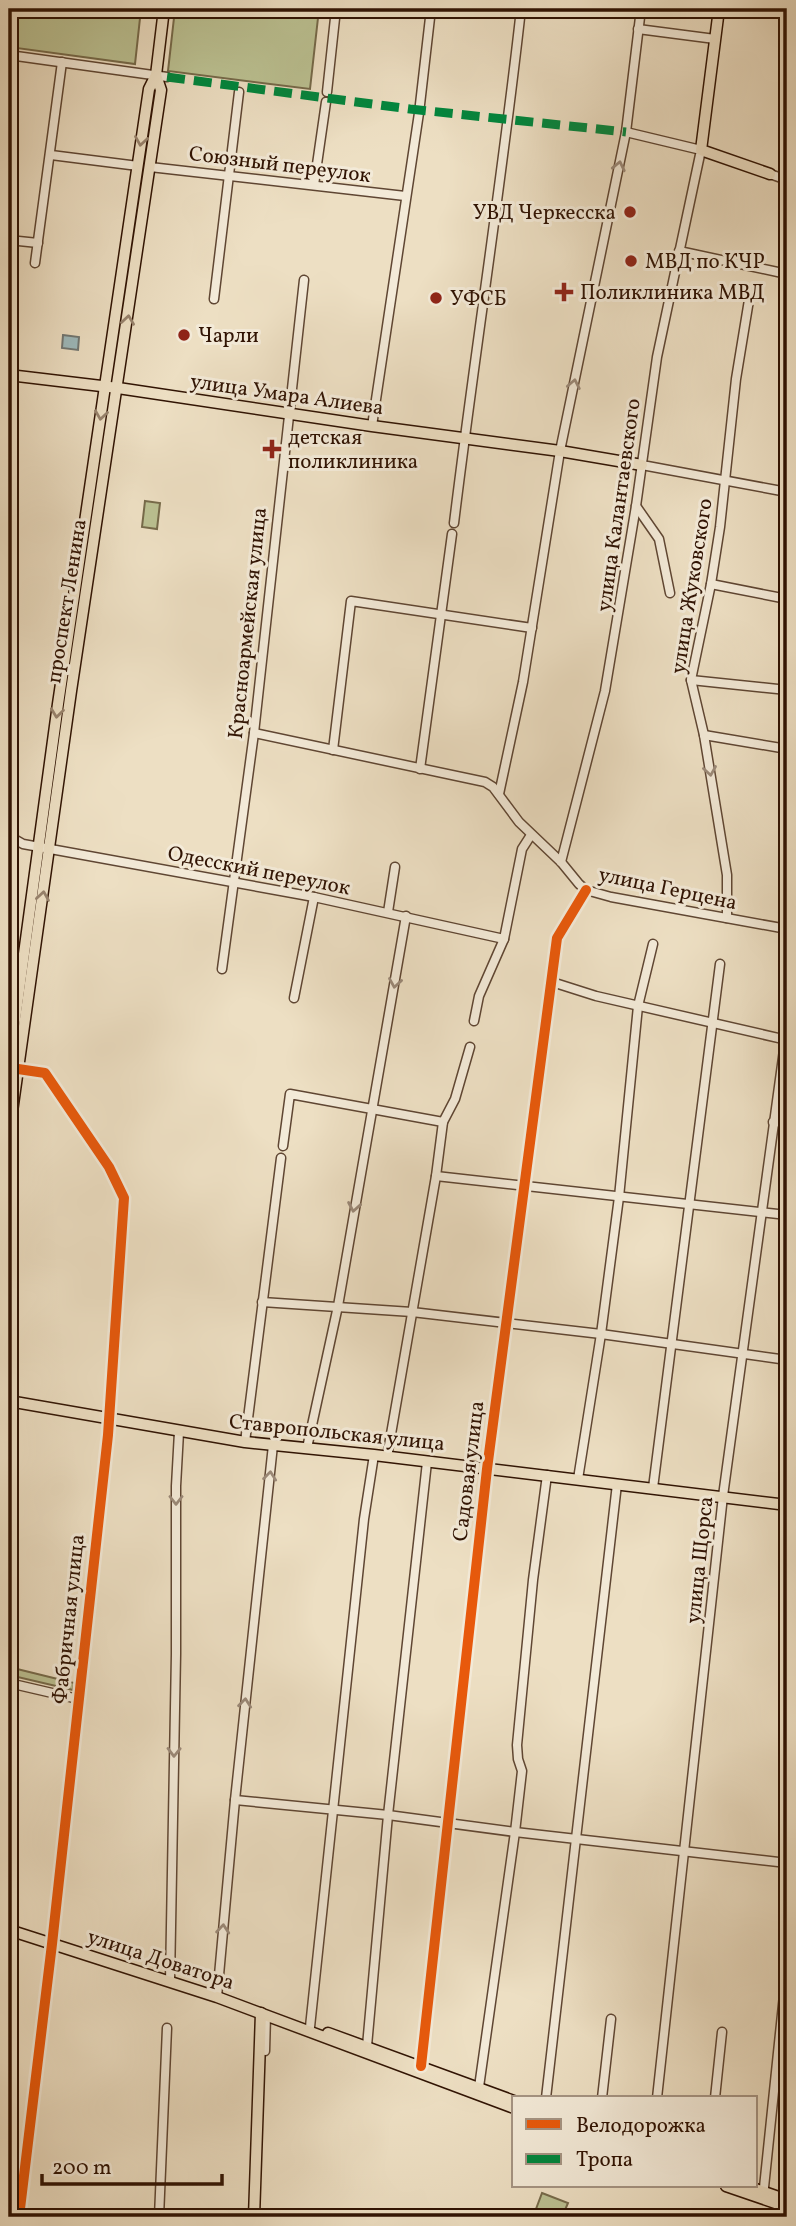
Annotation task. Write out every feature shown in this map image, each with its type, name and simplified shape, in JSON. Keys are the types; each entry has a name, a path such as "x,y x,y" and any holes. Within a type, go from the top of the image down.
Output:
{"main road":[{"name":"проспект Ленина","path":"9,1133 22,968 70,697 118,388 161,90 164,9"},
{"path":"719,9 701,150 770,174"},
{"name":"проспект Ленина","path":"13,1066 45,847 105,386 149,89 161,76"},
{"name":"улица Умара Алиева","path":"9,375 105,386 642,465"},
{"name":"Ставропольская улица","path":"9,1401 245,1442 487,1468 787,1505"},
{"name":"улица Доватора","path":"9,1930 217,1997 512,2107"},
{"path":"254,2217 263,2014"},
{"name":"улица Доватора","path":"263,2014 310,2026 512,2100"},
{"path":"736,2188 787,2200"},
{"path":"751,2188 787,2207"}],"street":[{"path":"327,92 337,9"},
{"path":"372,426 419,113 430,9"},
{"path":"454,523 509,119 521,9"},
{"path":"254,733 485,782 499,794 532,628 560,451 626,132 641,9"},
{"path":"638,29 715,39"},
{"path":"9,55 161,76"},
{"path":"35,263 62,62"},
{"path":"214,299 239,92"},
{"path":"314,185 326,103"},
{"path":"626,132 701,150"},
{"name":"улица Калантаевского","path":"561,862 605,691 636,506 657,357 701,150"},
{"path":"51,155 138,166"},
{"name":"Союзный переулок","path":"150,167 405,196"},
{"path":"770,174 787,180"},
{"path":"9,240 38,243"},
{"path":"680,251 787,274"},
{"name":"Красноармейская улица","path":"222,969 254,733 304,280"},
{"name":"улица Жуковского","path":"727,918 727,875 704,735 691,680 711,584 726,481 736,379 749,300"},
{"name":"улица Умара Алиева","path":"642,465 787,492"},
{"path":"636,506 659,539 670,593"},
{"path":"420,769 452,534"},
{"path":"711,584 787,599"},
{"path":"333,750 351,601 532,628"},
{"path":"691,680 787,690"},
{"path":"704,735 787,749"},
{"name":"улица Герцена","path":"499,794 531,835 561,862 586,890 611,897 787,929"},
{"path":"474,1021 479,996 504,939 522,849 531,835"},
{"name":"Одесский переулок","path":"9,836 23,844 314,897 504,939"},
{"path":"388,912 396,867"},
{"name":"Садовая улица","path":"421,2066 487,1468 557,939 586,890"},
{"path":"294,998 314,897"},
{"path":"307,1448 338,1306 406,916"},
{"path":"578,1479 619,1197 638,1006 653,944"},
{"path":"653,1488 720,964"},
{"path":"9,967 22,968"},
{"path":"552,982 596,996 786,1040"},
{"name":"улица Щорса","path":"657,2096 723,1496 787,1028"},
{"path":"387,1457 443,1122 455,1099 470,1047"},
{"name":"Фабричная улица","path":"13,1066 45,1073 109,1167 124,1198 109,1419 52,1944 19,2217"},
{"path":"283,1146 290,1094 374,1107 443,1122"},
{"path":"773,1122 787,1123"},
{"path":"245,1442 281,1158"},
{"path":"436,1176 787,1216"},
{"path":"262,1302 412,1312 601,1334 787,1360"},
{"path":"170,1981 176,1486 179,1432"},
{"path":"217,1997 273,1445"},
{"path":"310,2026 364,1519 374,1455"},
{"path":"367,2046 388,1815 427,1462"},
{"path":"479,2087 522,1771 517,1745 533,1580 547,1475"},
{"path":"546,2096 617,1484"},
{"path":"9,1683 78,1699"},
{"path":"235,1800 388,1815 787,1863"},
{"path":"764,2194 787,1966"},
{"path":"263,2014 265,2051"},
{"path":"602,2096 611,2019"},
{"path":"159,2217 167,2028"},
{"path":"715,2096 722,2032"},
{"path":"776,2076 787,2077"}],"green space":[{"path":"9,9 141,9 135,64 9,47"},
{"path":"175,9 319,9 310,89 168,71"},
{"path":"145,501 160,503 157,529 142,527"},
{"path":"9,1667 74,1683 73,1690 9,1675"},
{"path":"542,2193 568,2203 562,2217 533,2217"}],"water":[{"path":"63,335 79,337 78,350 62,348"}],"marked path":[{"path":"167,77 410,109 626,132"}],"cycle path":[{"path":"421,2066 487,1469 557,938 586,890"},
{"path":"18,1069 45,1073 109,1167 124,1198 108,1435 19,2217"}],"place":[{"name":"УВД Черкесска","path":"630,212"},
{"name":"МВД по КЧР","path":"631,261"},
{"name":"Поликлиника МВД","path":"564,292"},
{"name":"УФСБ","path":"436,298"},
{"name":"Чарли","path":"184,335"},
{"name":"детская поликлиника","path":"272,449"}]}
